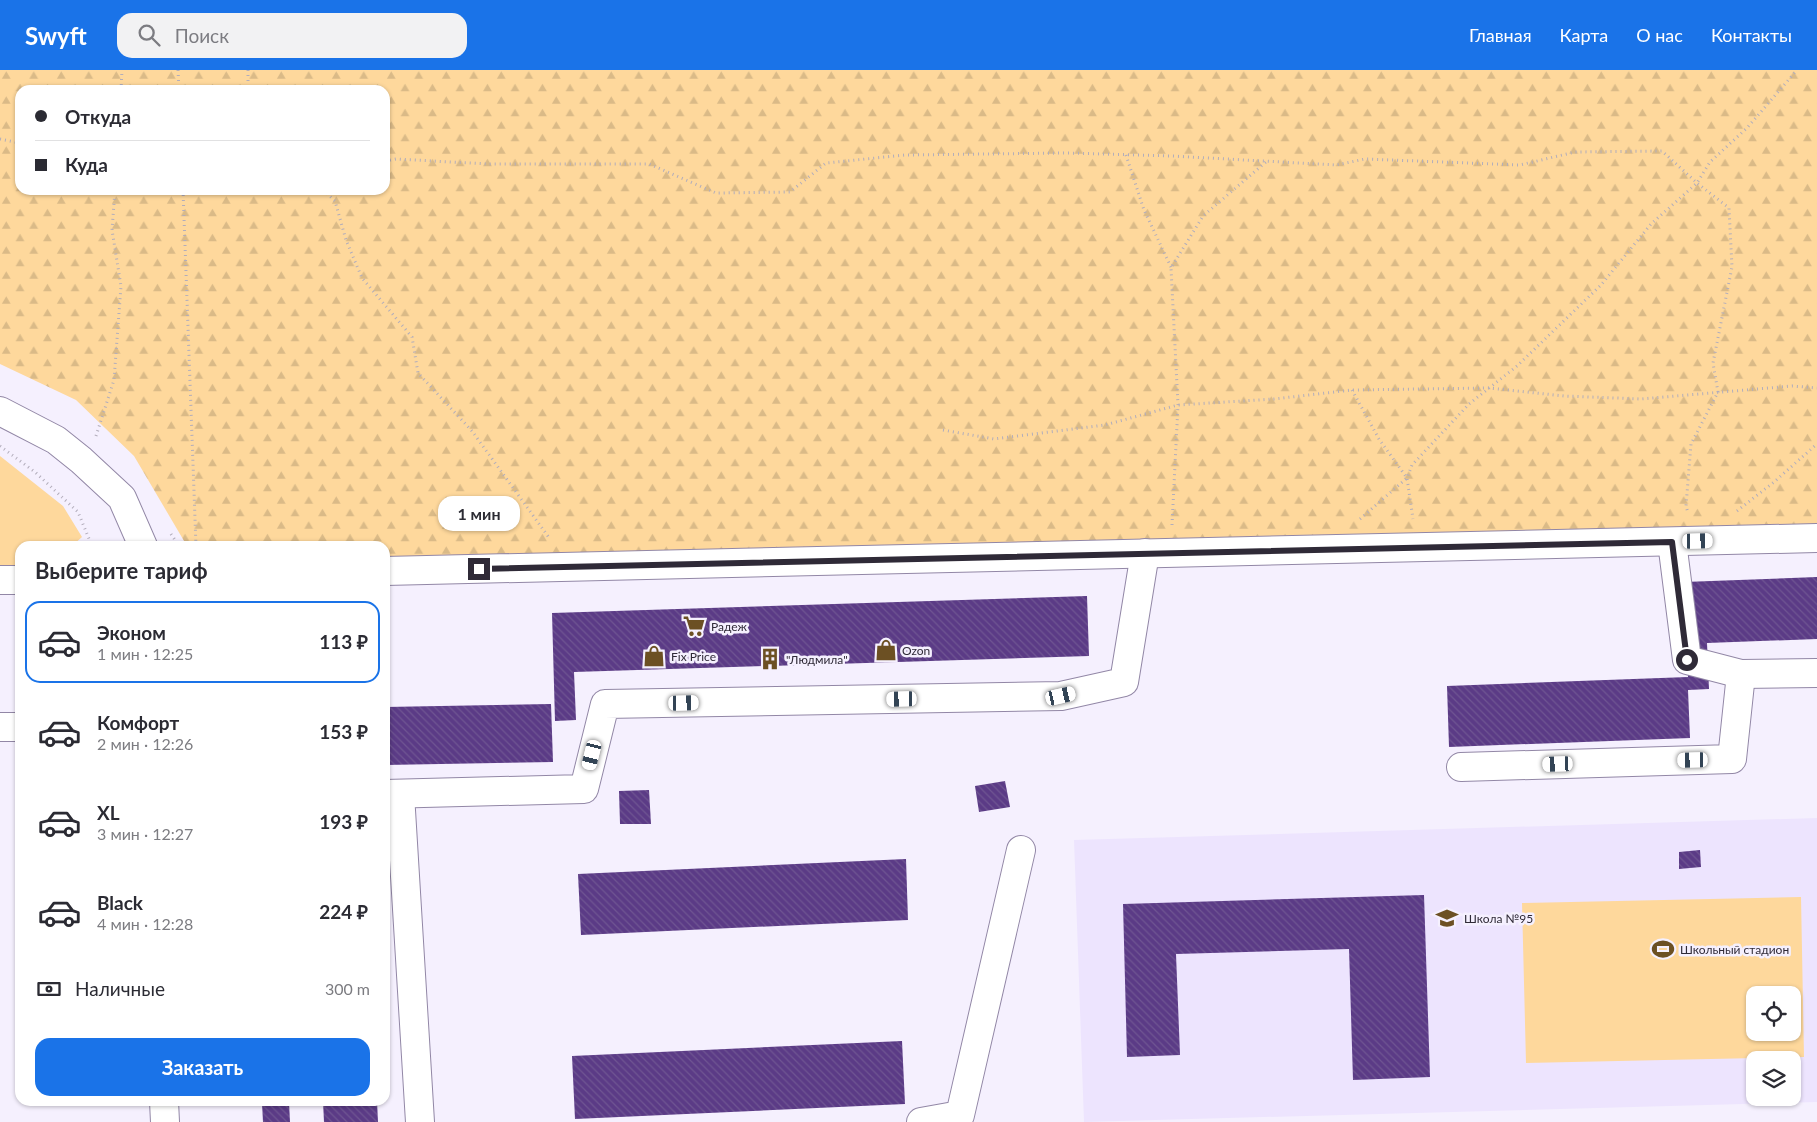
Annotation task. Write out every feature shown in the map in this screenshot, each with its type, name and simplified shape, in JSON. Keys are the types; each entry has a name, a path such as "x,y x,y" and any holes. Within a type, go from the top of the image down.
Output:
{"street":[{"path":"0,411 56,440 122,498 140,541"},
{"path":"390,571 1817,538"},
{"path":"1685,541 1687,660 1741,674 1817,673"},
{"path":"420,1122 392,794 584,789 605,704 1061,696 1124,682 1158,553"},
{"path":"0,580 15,580"},
{"path":"1461,767 1732,759 1741,674"},
{"path":"0,727 15,727"},
{"path":"920,1122 960,1115 1021,850"},
{"path":"164,1106 164,1122"}],"path":[{"path":"121,85 122,70"},
{"path":"178,70 179,85"},
{"path":"248,70 248,85"},
{"path":"1342,549 1357,522 1407,478 1412,464 1469,404 1517,366 1601,285 1651,224 1697,183 1710,162 1747,128 1797,70"},
{"path":"0,139 15,142"},
{"path":"390,160 488,164 649,164 716,193 790,192 826,163 905,154 1068,153 1336,165 1365,159 1520,165 1575,152 1662,151 1697,183 1729,208 1732,267 1712,363 1718,392 1691,444 1685,541"},
{"path":"1126,155 1144,210 1171,268 1178,405 1158,553"},
{"path":"1171,268 1203,216 1267,162"},
{"path":"95,438 114,380 121,286 112,230 115,195"},
{"path":"183,195 196,541"},
{"path":"328,195 335,201 346,240 362,278 412,337 418,374 472,431 543,531 572,567"},
{"path":"944,430 994,439 1105,425 1178,405 1274,400 1352,390 1489,388 1564,396 1641,398 1792,386 1817,388"},
{"path":"1352,390 1379,439 1407,478 1417,547"},
{"path":"1736,511 1774,482 1817,444"},
{"path":"0,446 35,472 78,512 90,541"}],"shaded area":[{"name":"Школа №95","path":"1817,818 1817,1102 1801,1102 1801,1051 1746,1051 1746,1104 1084,1122 1074,840"}],"green space":[{"path":"0,70 1817,70 1817,525 390,558 390,541 184,541 134,456 76,400 0,364"},
{"path":"0,456 63,506 82,537 78,541 15,541 15,568 0,568"},
{"name":"Школьный стадион","path":"1801,897 1804,1057 1801,1057 1801,1051 1746,1051 1746,1058 1526,1063 1522,903"}],"building":[{"path":"1817,577 1817,639 1707,643 1709,689 1688,690 1690,738 1449,747 1447,686 1688,677 1684,582"},
{"name":"\"Людмила\"","path":"1087,596 1089,656 574,672 576,720 555,721 552,613"},
{"path":"551,704 553,762 390,765 390,707"},
{"path":"1005,781 1010,807 979,812 975,786"},
{"path":"649,790 651,824 620,824 619,791"},
{"path":"1700,850 1701,867 1679,869 1679,852"},
{"path":"906,859 908,920 581,935 578,874"},
{"path":"1424,895 1430,1077 1353,1080 1349,949 1176,954 1180,1055 1127,1057 1123,904"},
{"path":"902,1041 905,1104 575,1119 572,1056"},
{"path":"262,1106 289,1106 290,1122 263,1122"},
{"path":"323,1106 377,1106 378,1122 324,1122"}],"place":[{"name":"Радеж","path":"694,626"},
{"name":"Ozon","path":"886,650"},
{"name":"Fix Price","path":"654,656"},
{"name":"\"Людмила\"","path":"770,659"},
{"name":"Школа №95","path":"1447,918"},
{"name":"Школьный стадион","path":"1663,949"}],"route":[{"path":"479,569 1672,542 1687,660"}]}
